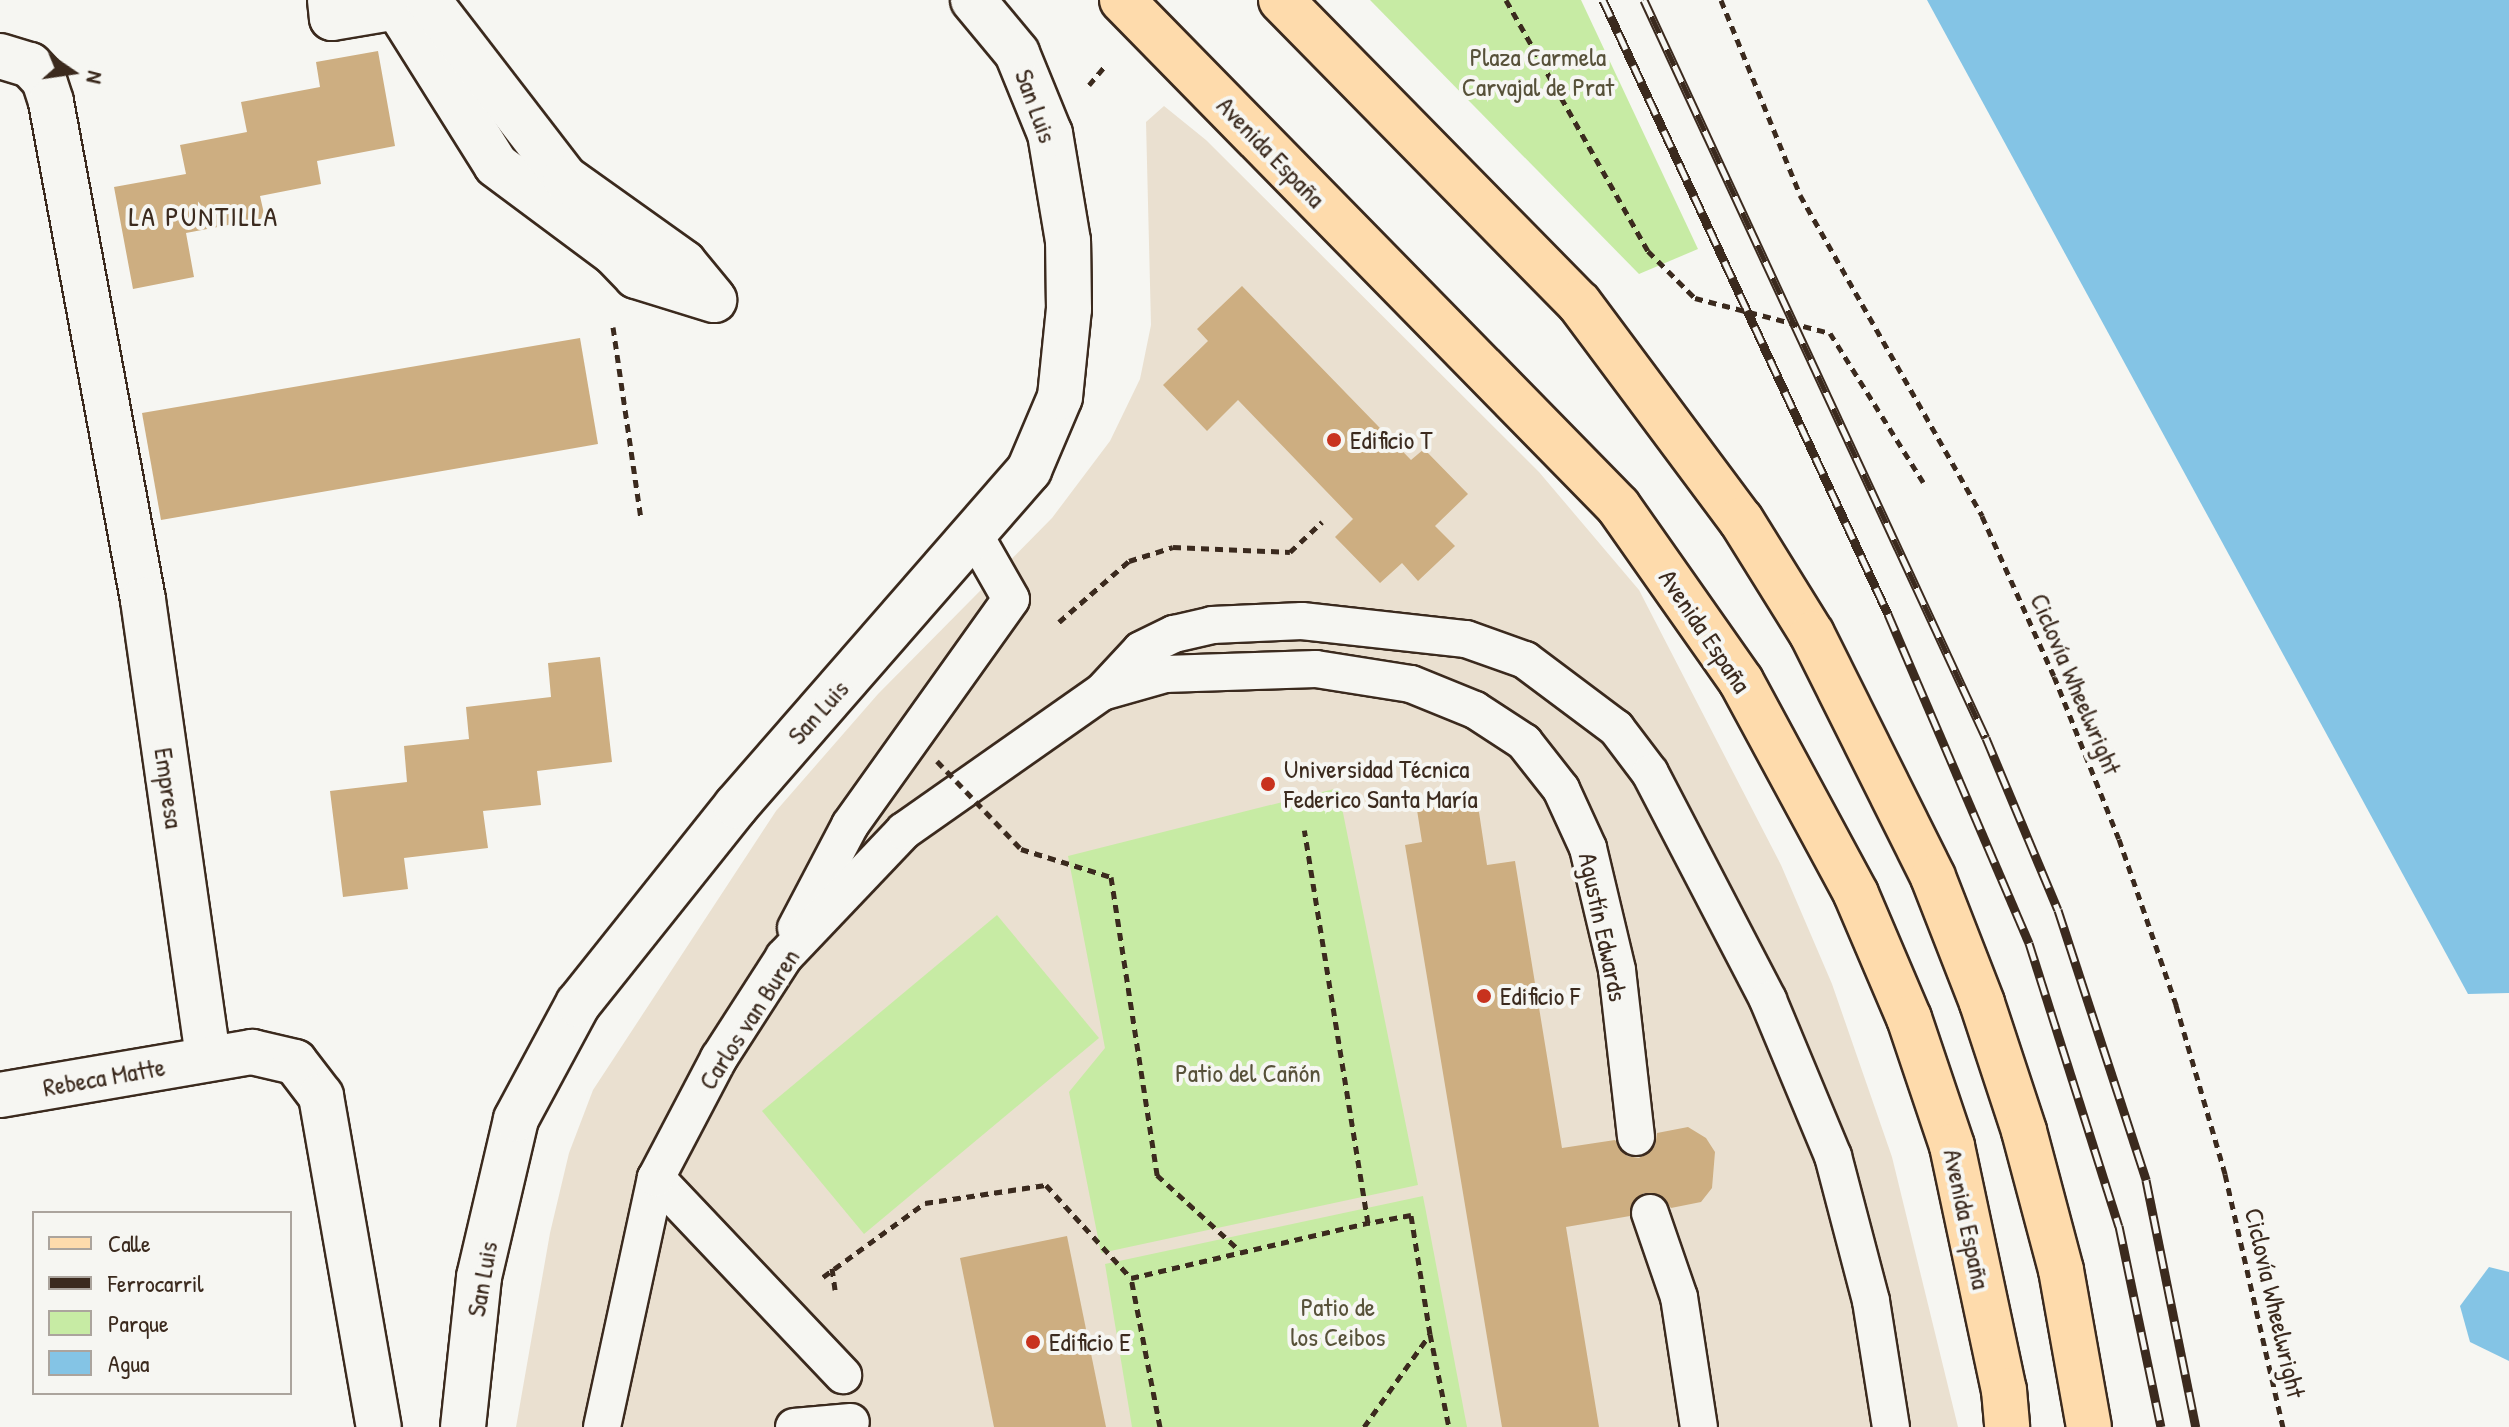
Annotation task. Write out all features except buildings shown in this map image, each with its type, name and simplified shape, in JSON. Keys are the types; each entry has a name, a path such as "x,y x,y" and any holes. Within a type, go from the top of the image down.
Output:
{"main road":[{"name":"Avenida España","path":"1122,0 1618,506 1741,681 1856,894 1909,1018 1952,1146 2007,1427"},
{"path":"1281,0 1579,303 1741,520 1812,634 1933,877 1982,1003 2024,1131 2061,1270 2089,1427"}],"street":[{"path":"330,0 332,18 397,7 496,165 614,253 636,276 714,300 684,263 565,178 428,0"},
{"name":"San Luis","path":"463,1427 479,1277 516,1119 578,1004 736,806 975,536 1029,470 1060,397 1069,295 1068,241 1050,134 1017,53 973,0"},
{"name":"Empresa","path":"15,60 44,80 51,102 143,600 208,1058"},
{"path":"208,1058 252,1052 295,1062 321,1096 379,1427"},
{"name":"Rebeca Matte","path":"0,1095 208,1058"}],"lane":[{"path":"784,957 850,825 1011,599 975,536"},
{"path":"1102,692 1141,650 1174,634 1212,625 1287,622 1372,626 1466,639 1525,660 1616,728 1650,773 1704,869 1768,1000 1833,1156 1871,1301 1891,1427"},
{"name":"Agustín Edwards","path":"1102,692 1165,674 1316,669 1411,684 1475,710 1524,742 1561,789 1588,848 1617,970 1636,1137"},
{"name":"Carlos van Buren","path":"602,1427 656,1178 719,1058 784,957 904,831 1102,692"},
{"path":"656,1178 843,1375"},
{"path":"1650,1213 1679,1297 1699,1427"},
{"path":"794,1427 851,1422"}],"path":[{"path":"1506,0 1648,251 1695,298 1830,333 1923,482"},
{"name":"Ciclovía Wheelwright","path":"1721,0 1800,195 1982,516 2113,824 2176,1005 2225,1174 2283,1427"},
{"path":"612,321 641,520"},
{"path":"1048,632 1129,561 1173,547 1290,552 1322,522"},
{"path":"937,761 1021,849 1111,877 1157,1175 1239,1250"},
{"path":"1304,830 1368,1223"},
{"path":"786,1314 832,1267 925,1203 1046,1185 1131,1278 1160,1427"},
{"path":"1131,1278 1239,1250 1411,1215 1449,1427"},
{"path":"1364,1427 1430,1334"}],"shaded area":[{"name":"Universidad Técnica Federico Santa María","path":"1164,106 1206,140 1539,472 1639,590 1781,865 1832,984 1892,1157 1958,1427 516,1427 550,1233 569,1153 593,1090 776,811 878,694 1052,518 1110,441 1140,379 1151,325 1146,122"}],"green space":[{"name":"Plaza Carmela Carvajal de Prat","path":"1370,0 1581,0 1698,249 1639,274"},
{"name":"Patio del Cañón","path":"1338,788 1418,1185 1101,1253 1069,1092 1105,1048 1068,856"},
{"path":"997,915 1099,1038 864,1234 762,1111"},
{"name":"Patio de los Ceibos","path":"1423,1196 1467,1427 1132,1427 1105,1264"}],"water":[{"path":"1927,0 2509,0 2509,993 2468,994"},
{"path":"2489,1267 2509,1272 2509,1361 2470,1342 2460,1306"}],"railway":[{"path":"1603,0 1888,614 2029,943 2119,1226 2161,1427"},
{"path":"1644,0 1986,738 2058,910 2146,1180 2196,1427"}],"place":[{"name":"Edificio T","path":"1334,440"},
{"name":"Universidad Técnica Federico Santa María","path":"1268,784"},
{"name":"Edificio F","path":"1484,996"},
{"name":"Edificio E","path":"1033,1342"}],"district":[{"name":"LA PUNTILLA","path":"204,216"}]}
